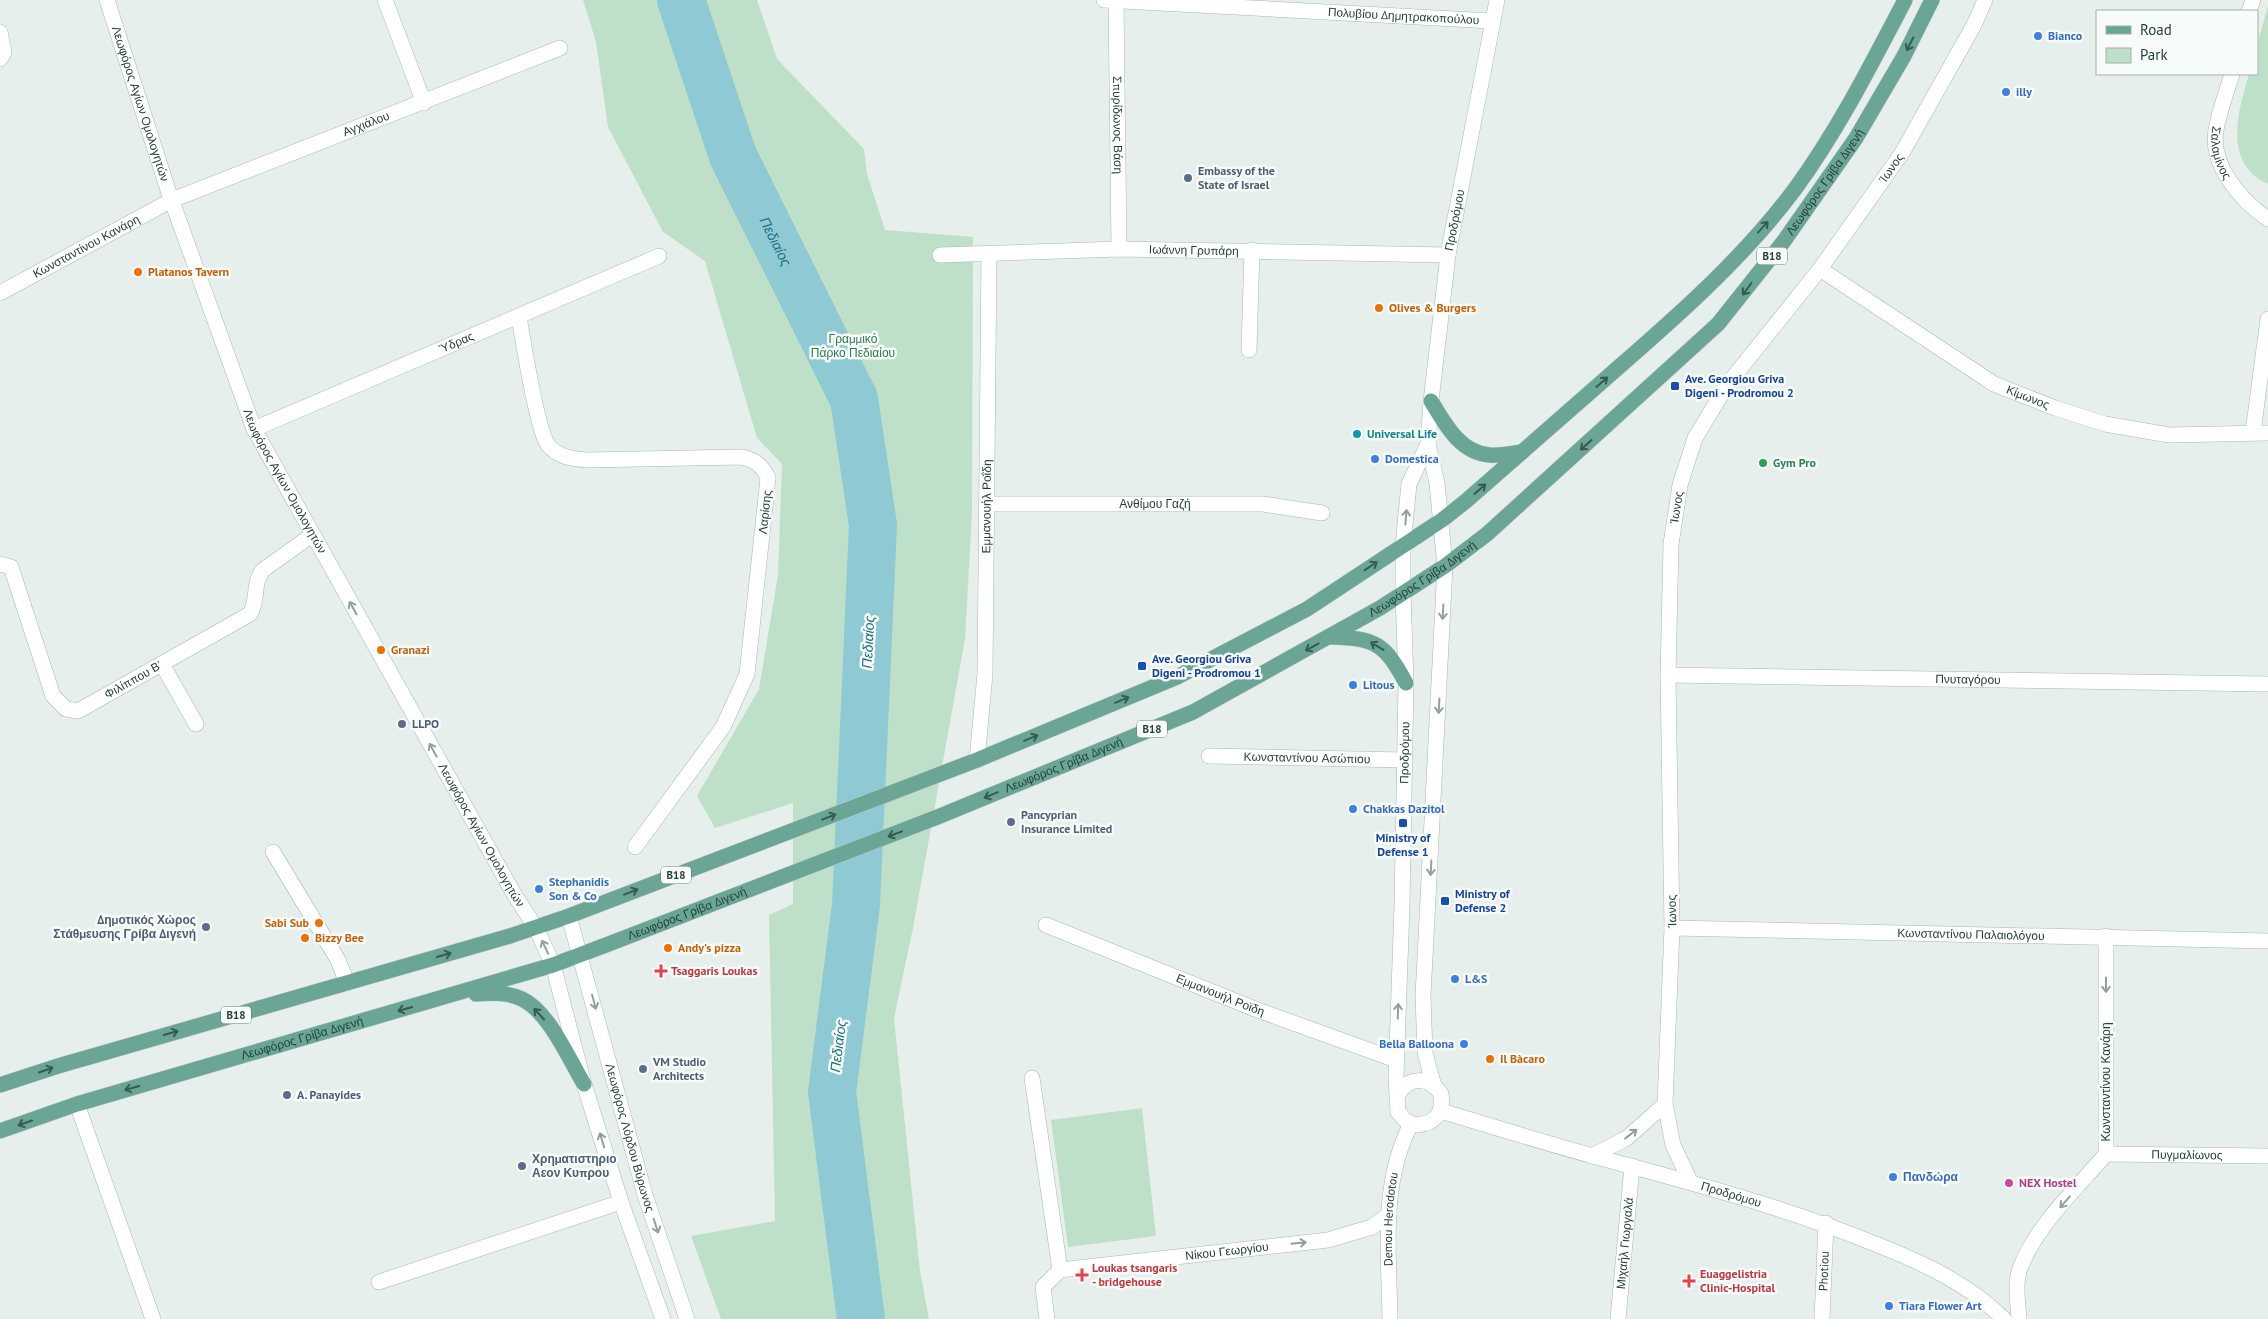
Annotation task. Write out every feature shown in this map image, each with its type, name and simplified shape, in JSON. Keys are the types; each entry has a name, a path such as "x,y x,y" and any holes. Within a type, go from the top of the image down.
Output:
{"main road":[{"name":"Λεωφόρος Γρίβα Διγενή","path":"0,1085 58,1066 536,928 569,916 977,760 1177,677 1307,609 1442,520 1668,324 1737,256 1771,219 1794,190 1838,125 1905,0"},
{"name":"Λεωφόρος Γρίβα Διγενή","path":"0,1131 77,1104 554,965 581,955 940,816 1193,712 1330,637 1445,566 1502,521 1695,346 1737,303 1784,241 1876,106 1932,0"},
{"path":"1431,401 1449,431 1475,451 1490,455 1522,452"},
{"path":"1330,637 1370,641 1382,648 1393,659 1406,683"},
{"path":"452,995 504,994 522,999 538,1012 550,1027 584,1084"}],"street":[{"name":"Λεωφόρος Αγίων Ομολογητών","path":"107,0 172,200 254,429 514,894 536,928 554,965"},
{"path":"385,0 424,103"},
{"name":"Πολυβίου Δημητρακοπούλου","path":"1104,0 1492,21"},
{"name":"Προδρόμου","path":"1497,0 1448,255 1431,401 1428,444 1436,477 1442,520 1445,566 1423,996 1424,1053 1434,1086 1440,1094 1441,1111 1592,1156 1690,1181 1826,1223 1930,1266 1973,1294 2004,1319"},
{"name":"Ίωνος","path":"1690,1181 1673,1145 1665,1104 1672,928 1668,674 1672,544 1680,485 1695,438 1727,385 1820,269 1902,153 1974,24 1985,0"},
{"name":"Σπυρίδωνος Βάση","path":"1116,1 1119,249"},
{"path":"0,32 4,52 0,59"},
{"name":"Αγχιάλου","path":"172,200 424,103 560,48"},
{"name":"Σαλαμίνος","path":"2232,75 2215,131 2219,157 2228,177 2242,197 2268,219"},
{"name":"Κωνσταντίνου Κανάρη","path":"0,293 172,200"},
{"name":"Ιωάννη Γρυπάρη","path":"940,255 1119,249 1448,255"},
{"path":"1249,350 1252,250"},
{"name":"Εμμανουήλ Ροΐδη","path":"977,760 985,674 990,254"},
{"name":"Ύδρας","path":"254,429 659,256"},
{"name":"Κίμωνος","path":"1820,269 1994,384 2054,408 2105,424 2169,435 2261,432"},
{"name":"Λαρίσης","path":"519,316 543,435 557,453 575,460 742,457 754,460 763,467 768,478 747,674 723,727 635,848"},
{"path":"2261,432 2268,318"},
{"name":"Προδρόμου","path":"1411,1124 1398,1112 1396,1060 1405,760 1404,545 1409,484 1428,444"},
{"name":"Ανθίμου Γαζή","path":"987,504 1262,504 1322,513"},
{"name":"Φιλίππου Β'","path":"0,564 11,567 53,696 66,709 78,711 250,614 256,598 257,577 263,570 312,535"},
{"path":"162,664 196,724"},
{"name":"Πνυταγόρου","path":"1668,674 2268,684"},
{"name":"Κωνσταντίνου Ασώπιου","path":"1209,756 1405,760"},
{"path":"273,852 338,960 347,983"},
{"name":"Λεωφόρος Λόρδου Βύρωνος","path":"569,916 645,1195 687,1319"},
{"name":"Εμμανουήλ Ροϊδη","path":"1046,925 1255,1009 1396,1060"},
{"name":"Κωνσταντίνου Παλαιολόγου","path":"1672,928 2268,941"},
{"name":"Κωνσταντίνου Κανάρη","path":"2019,1319 2017,1292 2020,1267 2043,1228 2106,1154 2106,936"},
{"path":"554,965 584,1084 621,1202 663,1319"},
{"path":"1032,1078 1060,1270 1043,1287 1047,1319"},
{"path":"1398,1095 1405,1085 1417,1080 1429,1082 1434,1086"},
{"path":"77,1104 153,1319"},
{"path":"1592,1156 1626,1138 1665,1104"},
{"path":"1411,1124 1429,1124 1441,1111"},
{"name":"Demou Herodotou","path":"1390,1319 1389,1214 1391,1185 1402,1142 1411,1124"},
{"name":"Πυγμαλίωνος","path":"2106,1154 2268,1156"},
{"name":"Μιχαήλ Γιωργαλά","path":"1618,1319 1632,1166"},
{"path":"379,1282 621,1202"},
{"name":"Νίκου Γεωργίου","path":"1060,1270 1328,1240 1372,1227 1389,1214"},
{"name":"Photiou","path":"1822,1319 1826,1223"}],"green space":[{"name":"Γραμμικό Πάρκο Πεδιαίου","path":"583,0 757,0 777,59 864,149 867,174 885,230 973,237 972,512 965,639 913,928 894,1018 920,1271 929,1319 721,1319 691,1236 775,1221 769,915 793,904 793,803 715,828 697,796 759,689 778,575 782,464 757,438 705,261 663,232 608,127 596,42"},
{"path":"2268,6 2268,184 2254,175 2244,163 2239,150 2237,135 2241,104 2249,75 2258,75 2258,41"},
{"path":"1142,1108 1156,1236 1068,1247 1051,1120"}],"waterway":[{"name":"Πεδιαίος","path":"681,0 733,156 854,399 873,525 856,905 832,1092 861,1319"}],"place":[{"name":"Bianco","path":"2038,36"},
{"name":"illy","path":"2006,92"},
{"name":"Embassy of the State of Israel","path":"1188,178"},
{"name":"Platanos Tavern","path":"138,272"},
{"name":"Olives & Burgers","path":"1379,308"},
{"name":"Ave. Georgiou Griva Digeni - Prodromou 2","path":"1675,386"},
{"name":"Universal Life","path":"1357,434"},
{"name":"Domestica","path":"1375,459"},
{"name":"Gym Pro","path":"1763,463"},
{"name":"Granazi","path":"381,650"},
{"name":"Ave. Georgiou Griva Digeni - Prodromou 1","path":"1142,666"},
{"name":"Litous","path":"1353,685"},
{"name":"LLPO","path":"402,724"},
{"name":"Chakkas Dazitol","path":"1353,809"},
{"name":"Pancyprian Insurance Limited","path":"1011,822"},
{"name":"Ministry of Defense 1","path":"1403,823"},
{"name":"Stephanidis Son & Co","path":"539,889"},
{"name":"Ministry of Defense 2","path":"1445,901"},
{"name":"Sabi Sub","path":"319,923"},
{"name":"Δημοτικός Χώρος Στάθμευσης Γρίβα Διγενή","path":"206,927"},
{"name":"Bizzy Bee","path":"305,938"},
{"name":"Andy's pizza","path":"668,948"},
{"name":"Tsaggaris Loukas","path":"661,971"},
{"name":"L&S","path":"1455,979"},
{"name":"Bella Balloona","path":"1464,1044"},
{"name":"Il Bàcaro","path":"1490,1059"},
{"name":"VM Studio Architects","path":"643,1069"},
{"name":"A. Panayides","path":"287,1095"},
{"name":"Χρηματιστηριο Αεον Κυπρου","path":"522,1166"},
{"name":"Πανδώρα","path":"1893,1177"},
{"name":"NEX Hostel","path":"2009,1183"},
{"name":"Loukas tsangaris - bridgehouse","path":"1082,1275"},
{"name":"Euaggelistria Clinic-Hospital","path":"1689,1281"},
{"name":"Tiara Flower Art","path":"1889,1306"}]}
